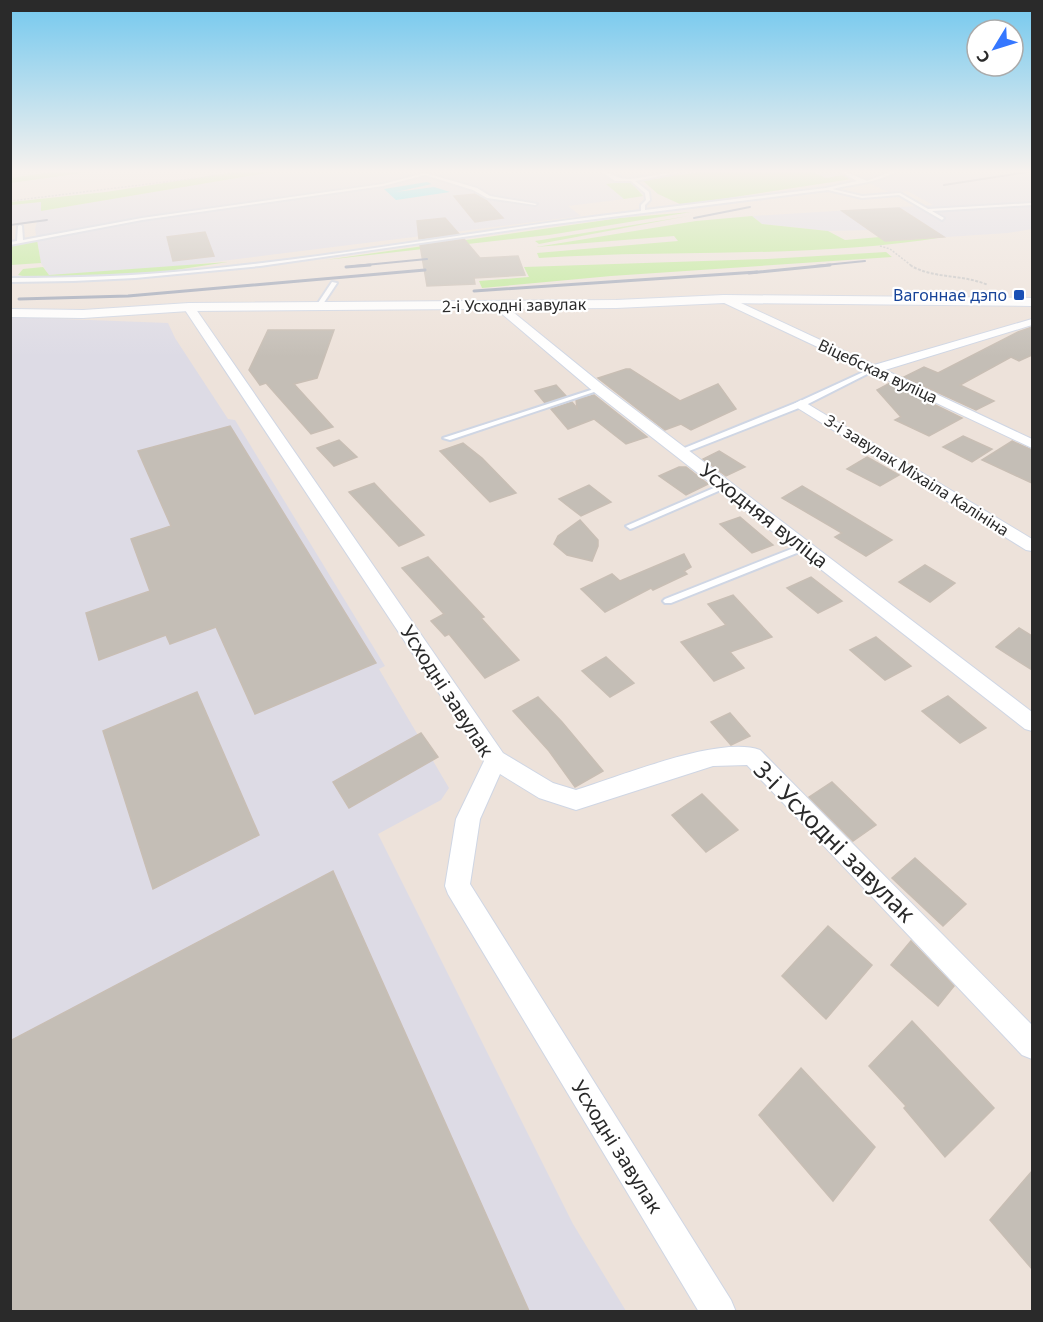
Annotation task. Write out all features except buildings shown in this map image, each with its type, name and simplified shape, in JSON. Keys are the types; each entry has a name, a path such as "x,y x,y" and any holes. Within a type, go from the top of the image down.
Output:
{"street":[{"name":"2-і Усходні завулак","path":"10,313 83,314 189,307 498,306 724,299 1025,301"},
{"name":"Віцебская вуліца","path":"724,299 1032,444"},
{"name":"Усходняя вуліца","path":"498,306 599,390 1032,723"},
{"name":"Усходні завулак","path":"189,307 495,760 468,819 457,886 719,1311"},
{"path":"874,369 1032,322"},
{"name":"3-і завулак Міхаіла Калініна","path":"801,404 1032,546"},
{"name":"3-і Усходні завулак","path":"495,760 547,791 576,800 713,757 752,756 1032,1045"}],"lane":[{"path":"20,234 20,242"},
{"path":"10,244 64,234"},
{"path":"10,280 91,279 180,273 478,234"},
{"path":"319,306 334,283"},
{"path":"681,452 801,404 874,369"},
{"path":"447,438 599,390"},
{"path":"630,526 726,486"},
{"path":"668,601 804,547"}],"path":[{"path":"880,246 889,247 917,270 959,275 980,281 1025,301"}],"shaded area":[{"path":"36,234 439,234 173,267 49,275 41,263"},
{"path":"874,234 997,234 885,241"},
{"path":"11,317 168,323 175,338 228,419 235,420 385,666 379,669 449,788 441,800 378,834 573,1224 626,1311 11,1312"}],"green space":[{"path":"510,234 557,234 549,235 325,260"},
{"path":"580,234 594,234 539,244 535,241"},
{"path":"618,234 833,234 845,240 880,237 885,241 944,237 894,244 793,251 539,258 537,253 678,241 674,236 536,247"},
{"path":"37,240 41,263 11,265 11,245"},
{"path":"886,252 892,257 611,276 482,288 479,281 529,277 524,267 767,259"},
{"path":"228,262 155,273 32,278 18,275 23,269 43,267 49,275"}],"railway":[{"path":"355,266 427,259"},
{"path":"815,266 865,261"},
{"path":"346,267 370,265"},
{"path":"749,273 830,265"},
{"path":"19,299 128,296 425,270"},
{"path":"474,291 757,272"}],"place":[{"name":"Вагоннае дэпо","path":"1019,295"}]}
